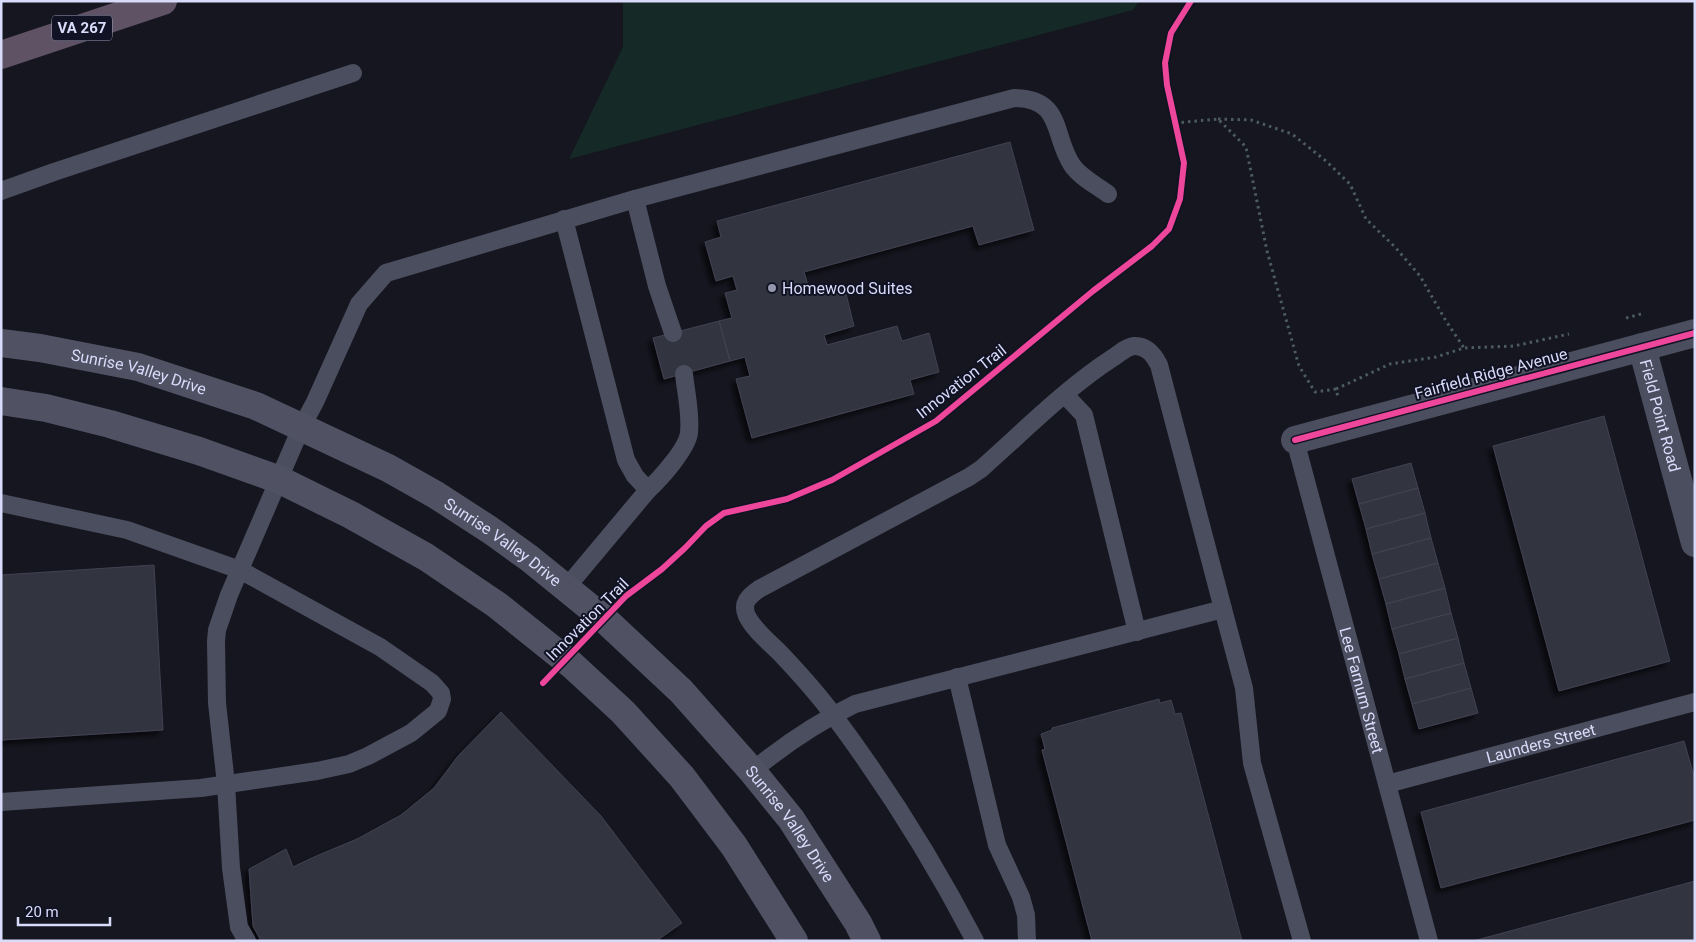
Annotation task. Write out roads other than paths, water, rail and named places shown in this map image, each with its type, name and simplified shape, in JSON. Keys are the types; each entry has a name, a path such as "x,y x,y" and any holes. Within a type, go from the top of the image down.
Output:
{"highway":[{"name":"VA 267","path":"1,55 162,1"}],"main road":[{"name":"Sunrise Valley Drive","path":"1,343 40,348 138,367 256,406 336,443 436,494 490,530 620,632 681,690 791,819 868,941"},
{"path":"1,401 46,408 110,424 199,451 280,480 351,515 426,556 497,605 572,664 623,712 682,777 734,846 794,941"}],"street":[{"name":"Fairfield Ridge Avenue","path":"1295,440 1695,332"},
{"name":"Field Point Road","path":"1642,347 1695,543"}],"lane":[{"path":"1,191 64,168 353,72"},
{"path":"247,941 239,926 231,868 226,784 217,703 217,630 240,570 301,428 315,402 359,304 386,273 635,199 1014,98 1025,98 1037,102 1046,109 1054,119 1065,152 1073,166 1108,194"},
{"path":"635,199 657,286 672,333"},
{"path":"564,219 626,460 648,490"},
{"path":"975,941 901,811 833,715 794,668 752,624 745,609 746,602 749,596 982,469 1092,371 1127,348 1134,346 1148,350 1155,356 1159,366 1244,688 1252,763 1302,941"},
{"path":"566,588 673,463 689,436 690,422 684,374"},
{"path":"1065,395 1084,415 1137,632"},
{"name":"Lee Farnum Street","path":"1295,440 1429,941"},
{"path":"1,503 127,530 240,570 380,647 432,682 441,694 442,700 438,711 411,733 349,764 318,771 201,788 1,802"},
{"path":"752,771 775,752 833,715 855,704 1223,609"},
{"path":"957,677 997,846 1021,897 1026,916 1027,941"},
{"name":"Launders Street","path":"1387,784 1695,702"}],"place":[{"name":"Homewood Suites","path":"772,288"}]}
